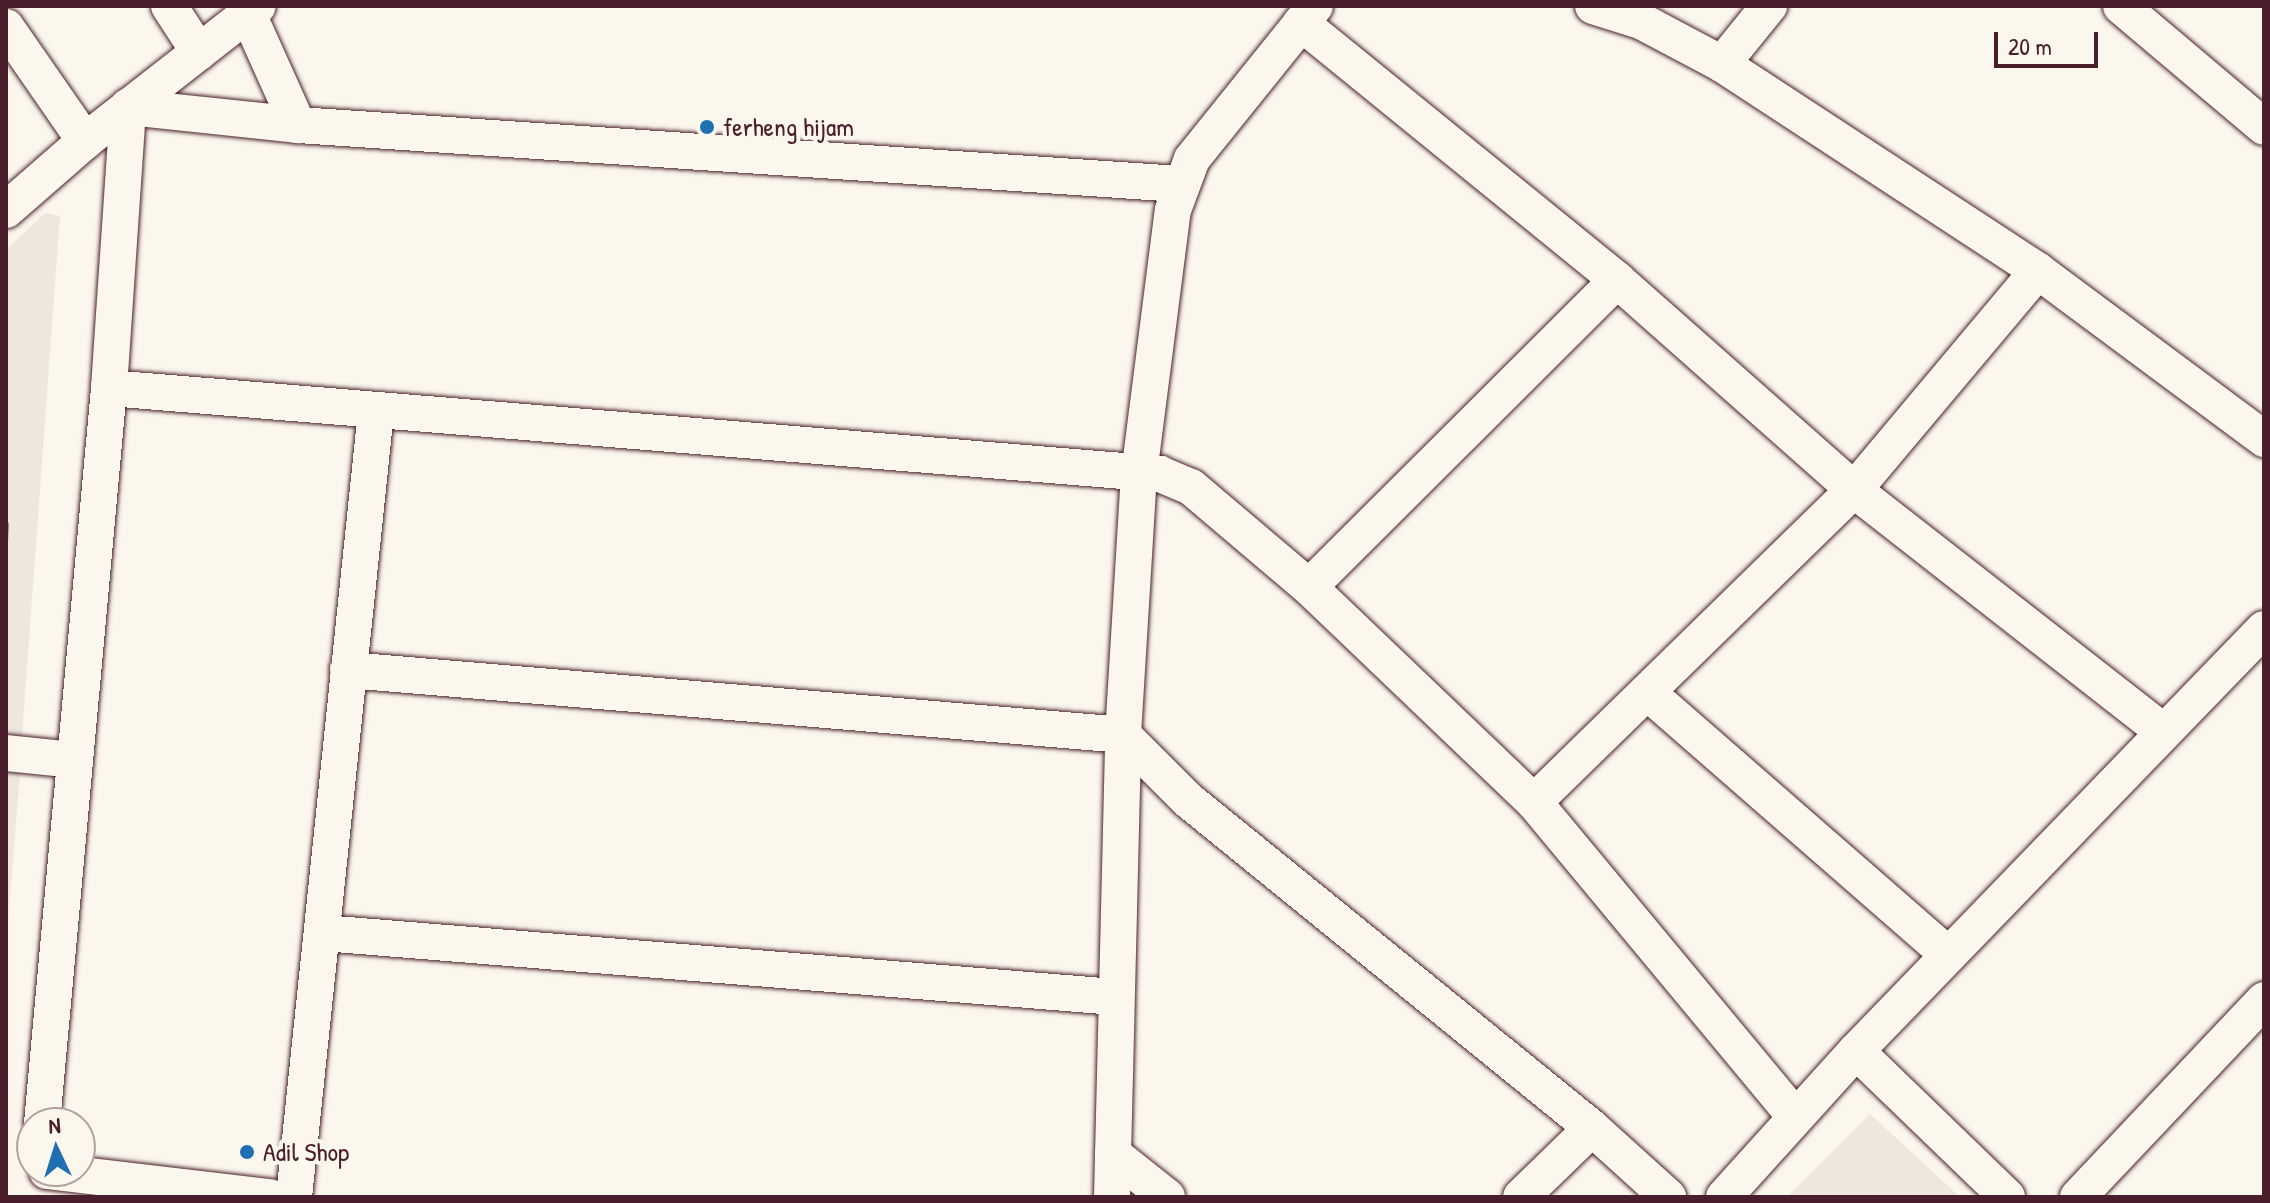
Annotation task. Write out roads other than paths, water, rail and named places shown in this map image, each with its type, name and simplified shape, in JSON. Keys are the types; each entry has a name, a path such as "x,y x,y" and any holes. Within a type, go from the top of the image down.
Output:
{"street":[{"path":"169,6 199,52"},
{"path":"1593,6 1641,21 1722,64 2038,271 2264,439"},
{"path":"1722,64 1769,6"},
{"path":"2121,6 2264,127"},
{"path":"6,210 85,141 253,10 298,125"},
{"path":"1112,1197 1123,735 1139,474 1179,184 1192,159 1308,15 1617,280 1854,490 2164,732"},
{"path":"6,27 85,141"},
{"path":"128,107 298,125 1179,184"},
{"path":"43,1107 109,388 128,107"},
{"path":"1534,802 1854,490 2038,271"},
{"path":"1309,587 1617,280"},
{"path":"109,388 1160,474 1191,487 1309,587 1534,802 1795,1116"},
{"path":"294,1197 376,411"},
{"path":"1724,1197 1856,1051 2264,629"},
{"path":"348,670 1123,735 1188,800 1592,1128 1668,1197"},
{"path":"1647,692 1948,955"},
{"path":"6,753 75,760"},
{"path":"323,933 1115,997"},
{"path":"2078,1197 2264,1000"},
{"path":"1856,1051 2007,1197"},
{"path":"1521,1197 1592,1128"},
{"path":"1113,1154 1167,1197"},
{"path":"96,1177 270,1197"}],"place":[{"name":"ferheng hijam","path":"707,127"},
{"name":"Adil Shop","path":"247,1152"}]}
